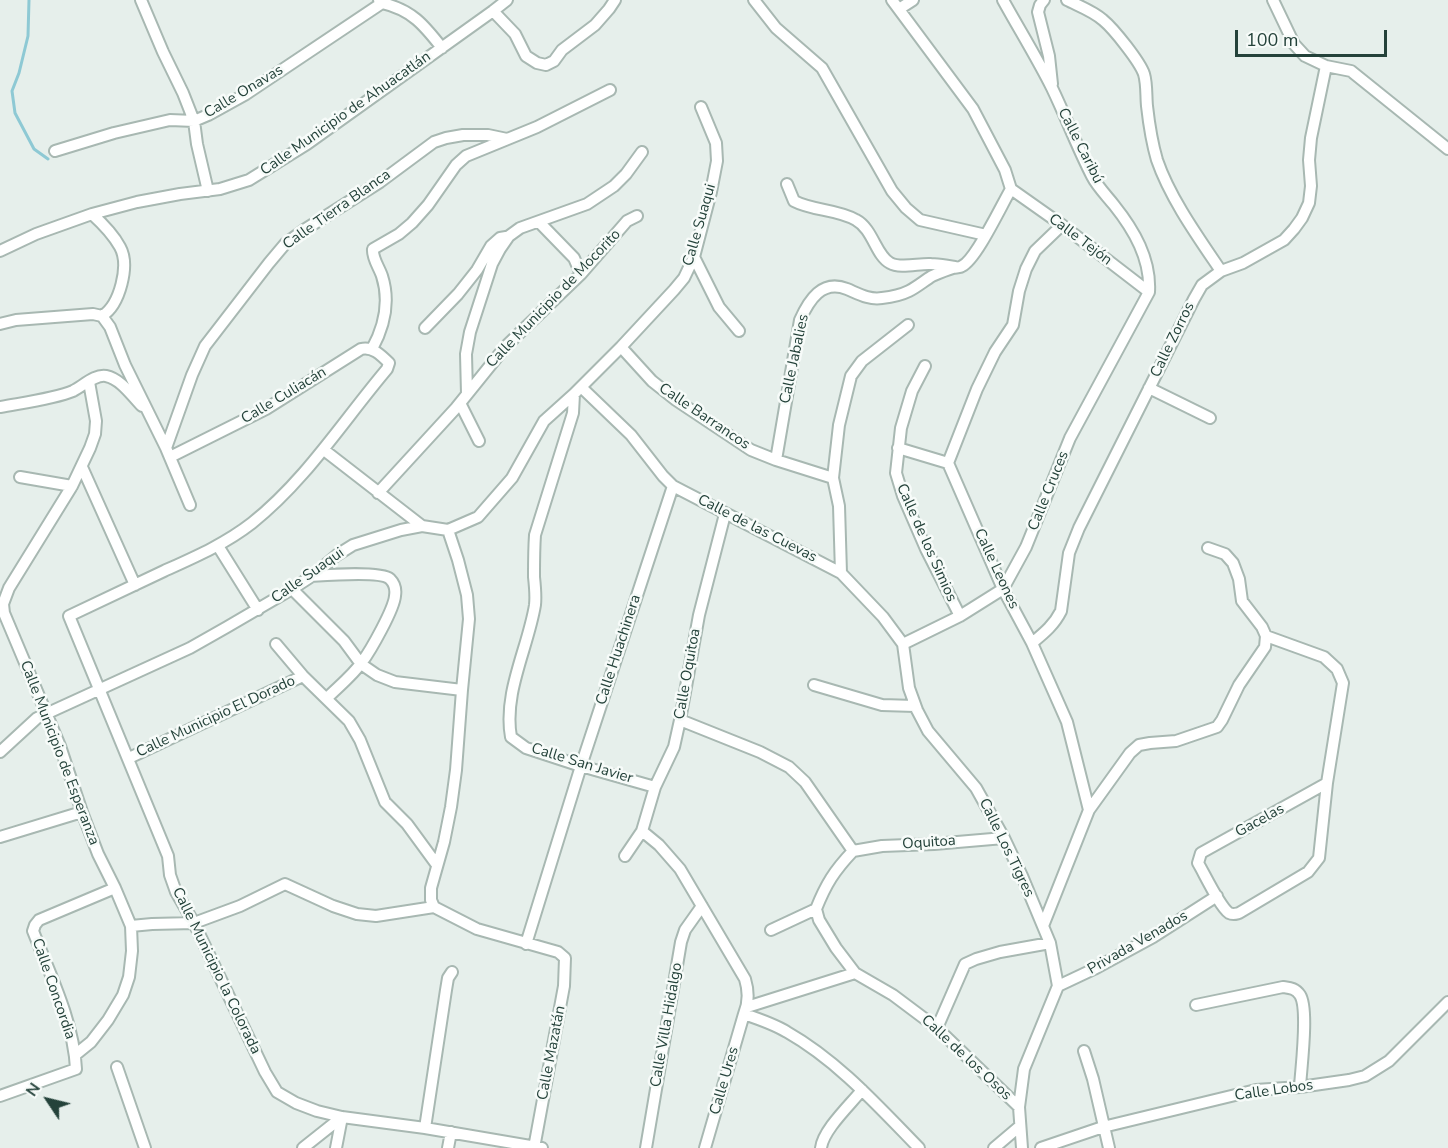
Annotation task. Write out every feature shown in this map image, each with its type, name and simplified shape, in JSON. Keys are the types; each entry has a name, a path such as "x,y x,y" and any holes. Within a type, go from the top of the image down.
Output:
{"street":[{"path":"141,0 194,121 208,191"},
{"name":"Calle Municipio de Ahuacatlán","path":"0,251 36,234 92,214 158,198 242,184 307,144 507,0"},
{"path":"493,11 515,34 526,56 537,63 546,65 554,61 562,50 595,26 615,0"},
{"path":"754,0 776,28 822,68 892,191 906,208 920,220 986,235"},
{"path":"892,0 973,109 1005,170 1011,189"},
{"path":"899,9 913,0"},
{"name":"Calle Caribú","path":"1003,0 1052,89 1094,179 1140,244 1148,266 1149,292"},
{"path":"1044,0 1038,12 1049,56 1052,89"},
{"path":"1067,0 1104,20 1130,51 1144,74 1147,109 1157,160 1167,184 1195,234 1221,271"},
{"path":"1273,0 1294,44 1305,56 1326,66 1351,71 1448,149"},
{"path":"380,1 408,12 427,28 442,48"},
{"name":"Calle Onavas","path":"55,151 114,133 170,120 194,121 246,94 380,1"},
{"name":"Calle Zorros","path":"1032,643 1057,620 1061,611 1069,553 1079,528 1202,285 1221,271 1243,263 1284,240 1302,218 1309,203 1311,138 1326,66"},
{"path":"82,467 135,585 218,546 239,532 265,512 324,450 353,409 387,369 388,361 372,349 383,326 386,294 373,249 399,234 412,223 462,159 558,117 610,90"},
{"name":"Calle Suaqui","path":"0,752 29,724 46,713 190,648 292,589 353,545 422,526 448,530 478,517 512,478 544,421 621,347 684,278 694,257 717,161 716,143 701,107"},
{"name":"Calle Tierra Blanca","path":"168,452 198,359 205,346 285,244 303,230 380,182 434,142 463,135 488,135 507,139"},
{"path":"467,394 466,354 470,332 492,264 509,236 520,228 587,204 614,186 642,152"},
{"path":"787,184 794,201 802,206 845,215 865,226 888,263 896,266 930,263 955,267"},
{"name":"Calle Jabalies","path":"776,460 800,320 807,304 816,294 826,288 836,286 868,298 894,296 908,291 933,276 955,267 962,267 986,235 1011,189"},
{"name":"Calle Tejón","path":"1011,189 1149,292"},
{"path":"0,324 16,320 98,315 109,312 120,289 124,266 121,249 109,230 92,214"},
{"name":"Calle Municipio de Mocorito","path":"378,493 460,403 506,346 581,274 627,221 637,216"},
{"path":"539,222 574,258 581,274"},
{"path":"898,448 948,464 977,389 995,352 1012,325 1026,269 1035,251 1062,225"},
{"path":"425,328 477,270 491,246 500,238 509,236"},
{"path":"694,257 719,307 739,332"},
{"name":"Calle Cruces","path":"903,645 960,616 1003,589 1026,547 1070,438 1149,292"},
{"path":"98,315 110,327 125,365 168,452 190,505"},
{"path":"840,573 839,506 833,478 839,425 851,376 862,361 908,325"},
{"name":"Calle Barrancos","path":"621,347 652,381 675,400 751,450 833,478"},
{"name":"Calle Culiacán","path":"168,452 266,409 361,349 372,349"},
{"name":"Calle de los Simios","path":"926,366 912,391 901,428 896,473 903,496 926,549 960,616"},
{"path":"0,407 59,395 72,391 99,376 106,376 122,386 149,414"},
{"name":"Calle Municipio de Esperanza","path":"75,1054 91,1042 123,995 129,977 132,951 131,926 98,854 60,746 4,613 3,604 9,588 72,486 90,448 95,434 96,421 89,382"},
{"path":"1149,388 1210,418"},
{"path":"577,391 631,435 673,486"},
{"name":"Calle San Javier","path":"577,391 573,412 535,535 535,603 513,691 508,724 510,737 526,748 655,787"},
{"path":"460,403 479,441"},
{"path":"324,450 422,526"},
{"name":"Calle Leones","path":"948,464 1003,589 1032,643 1067,722 1089,810"},
{"path":"20,477 72,486"},
{"name":"Calle de las Cuevas","path":"673,486 840,573"},
{"name":"Calle Huachinera","path":"526,944 581,766 673,486"},
{"name":"Calle Oquitoa","path":"625,856 642,831 655,787 674,747 699,615 725,513"},
{"path":"434,907 431,900 431,888 451,807 469,620 463,577 448,530"},
{"path":"218,546 258,610"},
{"path":"1043,926 1089,810 1130,753 1139,745 1176,741 1216,728 1239,685 1265,647 1266,636 1262,627 1242,601 1239,579 1233,562 1225,554 1208,548"},
{"name":"Calle Los Tigres","path":"840,573 883,617 903,645 909,688 915,706 928,732 976,788 1004,838 1050,943 1058,986"},
{"path":"312,576 383,575 390,579 395,587 395,598 362,664 327,698"},
{"name":"Calle Municipio la Colorada","path":"135,585 69,616 168,856 170,875 176,892 194,923 265,1072 277,1092 296,1103 342,1117 451,1132 536,1147"},
{"path":"292,589 344,641 362,664 376,675 395,682 462,690"},
{"path":"1217,896 1228,912 1239,914 1308,872 1320,858 1327,783 1343,683 1337,669 1324,657 1266,636"},
{"path":"276,644 303,676 349,721 360,740 385,802 406,824 437,865"},
{"name":"Calle Municipio El Dorado","path":"129,758 303,676"},
{"path":"814,685 882,705 915,706"},
{"path":"680,720 760,752 789,767 805,782 853,851 825,886 816,909 771,930"},
{"name":"Gacelas","path":"1217,896 1198,863 1201,853 1327,783"},
{"path":"0,837 82,812"},
{"path":"642,831 659,845 680,869 745,979 748,992 746,1010"},
{"name":"Oquitoa","path":"853,851 882,846 1004,838"},
{"path":"131,926 194,923 240,906 285,884 333,906 357,914 376,916 434,907 477,929 526,944"},
{"name":"Calle Concordia","path":"0,1096 76,1069 75,1054 65,1017 33,931 39,920 115,888"},
{"name":"Privada Venados","path":"1058,986 1154,937 1217,896"},
{"name":"Calle Villa Hidalgo","path":"646,1148 681,942 685,930 702,906"},
{"name":"Calle de los Osos","path":"816,909 819,920 836,948 855,973 893,995 936,1028 1019,1107"},
{"path":"936,1028 965,964 976,958 1000,952 1050,943"},
{"name":"Calle Mazatán","path":"526,944 558,952 565,958 564,986 536,1147"},
{"path":"425,1128 448,978 452,972"},
{"path":"746,1010 855,973"},
{"path":"1022,1148 1019,1107 1024,1069 1058,986"},
{"path":"1196,1005 1283,987 1295,989 1301,997 1304,1010 1300,1087"},
{"name":"Calle Lobos","path":"1041,1148 1103,1126 1256,1090 1300,1087 1365,1076 1389,1061 1448,1002"},
{"path":"746,1010 786,1031 815,1050 862,1090 919,1148"},
{"name":"Calle Ures","path":"705,1148 746,1010"},
{"path":"1084,1051 1109,1148"},
{"path":"117,1067 145,1148"},
{"path":"820,1148 828,1131 862,1090"},
{"path":"303,1148 342,1117"},
{"path":"336,1148 342,1117"},
{"path":"994,1148 1020,1126"},
{"path":"448,1148 451,1132"}],"waterway":[{"path":"29,0 28,36 12,91 15,113 34,149 48,159"}]}
